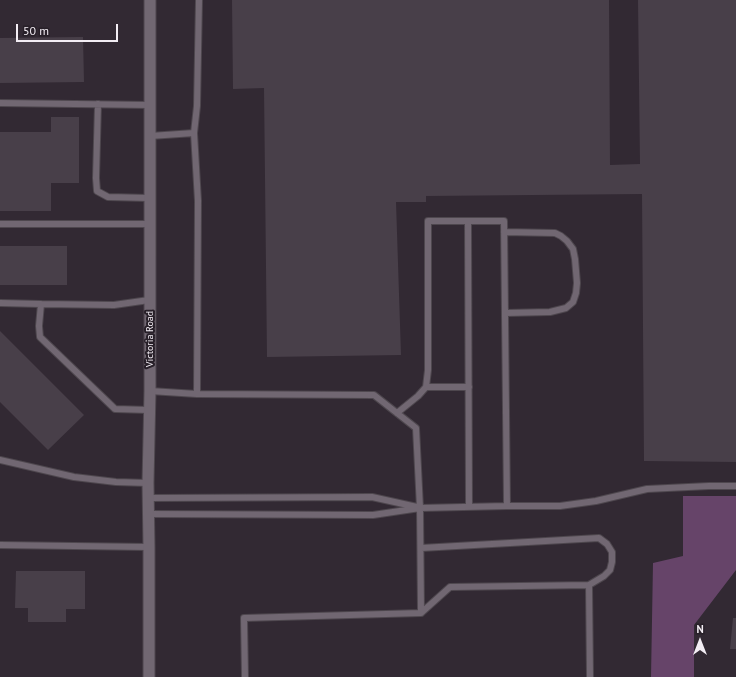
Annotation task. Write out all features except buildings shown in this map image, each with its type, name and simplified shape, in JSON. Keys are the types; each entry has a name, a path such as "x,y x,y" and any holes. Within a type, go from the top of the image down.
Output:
{"street":[{"name":"Victoria Road","path":"149,677 148,483 150,391 150,0"}],"lane":[{"path":"197,394 198,201 194,132 197,106 199,0"},
{"path":"0,103 150,105"},
{"path":"98,104 97,191 108,197 149,198"},
{"path":"150,136 194,132"},
{"path":"397,413 418,396 426,387 428,370 428,221 504,221 507,506"},
{"path":"468,221 469,507"},
{"path":"0,224 149,224"},
{"path":"504,232 555,233 561,236 573,249 577,283 573,302 566,308 550,312 505,313"},
{"path":"0,303 114,304 149,300"},
{"path":"41,304 39,326 40,337 114,409 149,410"},
{"path":"426,387 469,388"},
{"path":"150,391 197,394 374,395 416,428 420,508 421,613"},
{"path":"0,460 74,477 116,482 148,483"},
{"path":"148,514 373,515 420,508 560,506 596,501 647,490 708,486 736,486"},
{"path":"148,498 372,497 420,508"},
{"path":"245,677 244,618 421,613 450,587 588,585 604,576 610,570 612,562 612,552 607,544 599,538 421,548"},
{"path":"0,544 149,547"},
{"path":"588,585 590,677"}],"shaded area":[{"path":"683,496 736,496 736,570 694,625 694,677 651,677 653,563 683,556"}]}
